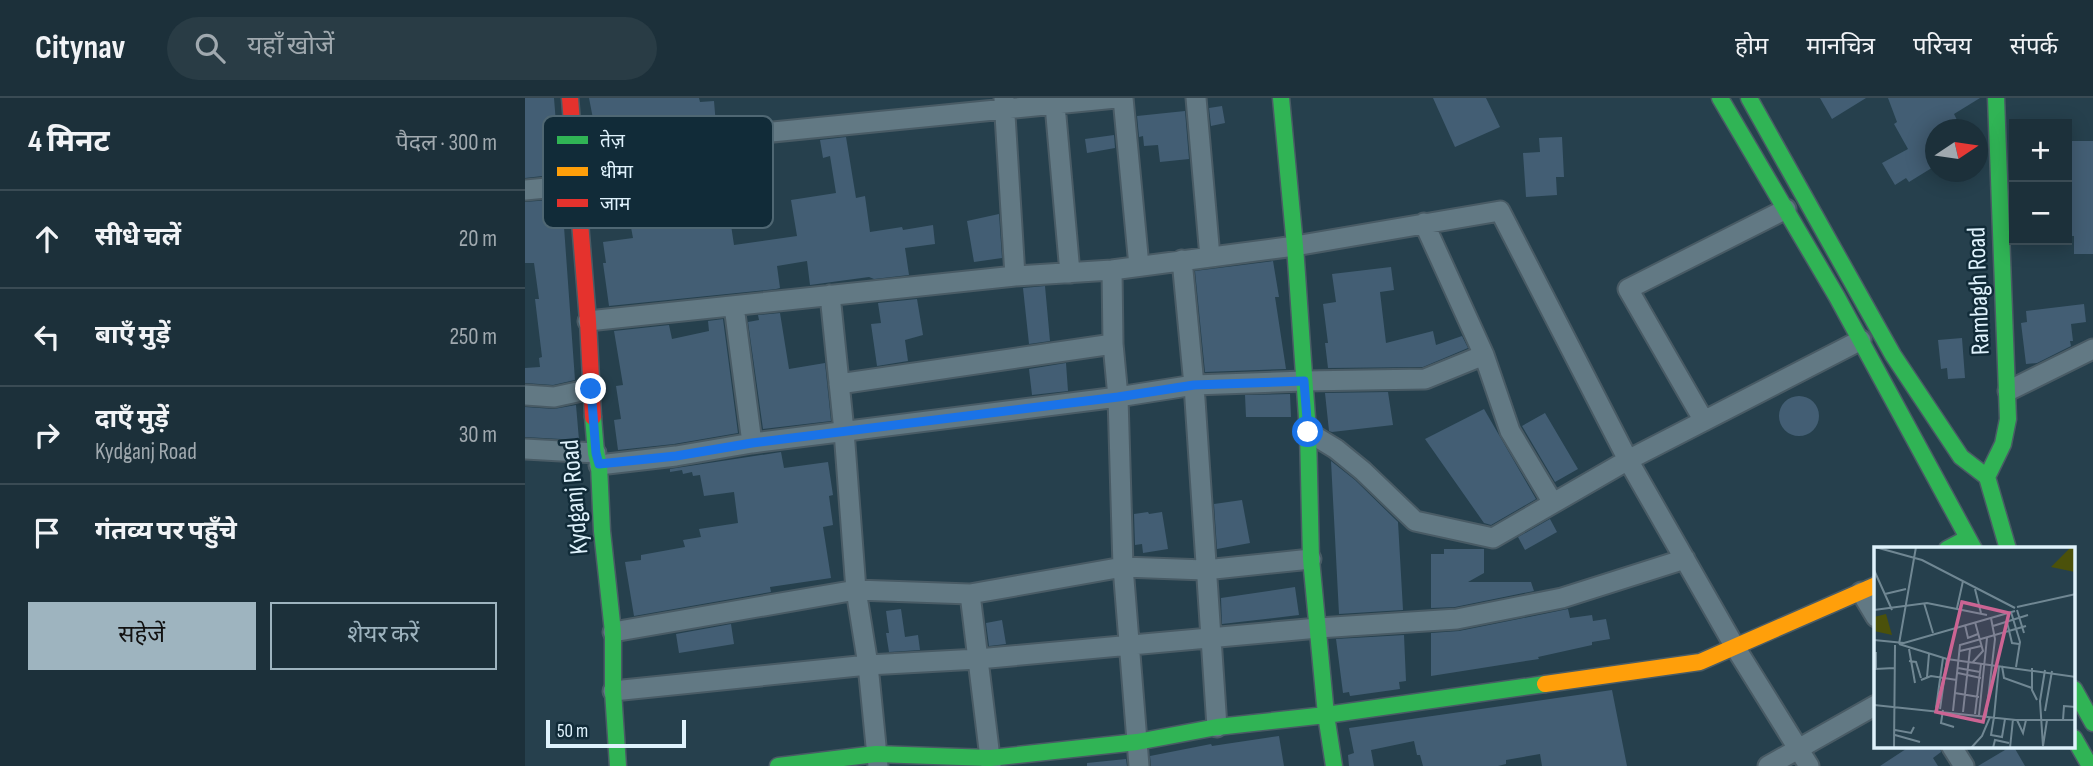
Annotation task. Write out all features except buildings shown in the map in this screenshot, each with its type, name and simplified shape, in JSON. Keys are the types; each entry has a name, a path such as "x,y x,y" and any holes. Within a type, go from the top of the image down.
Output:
{"street":[{"name":"Kydganj Road","path":"570,98 571,116"},
{"path":"773,131 1005,104 1055,105 1116,98"},
{"path":"1123,98 1139,266"},
{"path":"1196,98 1210,257"},
{"path":"1280,98 1295,246 1308,432 1311,559 1326,715 1334,766"},
{"path":"1720,98 1861,340 1971,543"},
{"path":"1749,98 1893,355 1961,457 1987,477 2004,547"},
{"name":"Rambagh Road","path":"1987,477 2003,444 2008,419 1996,98"},
{"path":"1005,104 1015,276"},
{"path":"1055,105 1070,274"},
{"path":"525,190 543,188"},
{"path":"1704,421 1628,289 1786,209"},
{"path":"588,321 1015,276 1112,270 1295,246 1500,211 1628,460 1735,647 1809,766"},
{"path":"1424,223 1484,355 1510,431 1553,503"},
{"name":"Kydganj Road","path":"580,228 602,531 613,632 613,691 618,766"},
{"path":"1182,260 1194,385 1217,727"},
{"path":"1112,270 1123,568 1139,766"},
{"path":"830,295 856,590 868,665 877,760"},
{"path":"734,306 752,443"},
{"path":"1308,432 1336,449 1363,471 1415,521 1493,538 1628,460 1861,340"},
{"path":"839,384 1113,344"},
{"path":"2008,391 2093,349"},
{"path":"525,449 598,459 676,456 752,443 1194,385 1425,379 1484,355"},
{"path":"525,395 554,397 591,389"},
{"path":"1935,477 1951,461 1961,457"},
{"path":"613,632 856,590 970,594 1123,568 1205,570 1311,559"},
{"path":"613,691 868,665 978,659 1318,628 1457,619 1562,597 1685,559"},
{"path":"778,766 877,760 990,762 1137,742 1217,727 1326,715 1700,662 1868,588 1874,610"},
{"path":"970,594 990,762"},
{"path":"2075,691 2093,723"},
{"path":"1768,766 1874,706"},
{"path":"2075,740 2090,766"},
{"path":"1953,748 1964,766"}],"traffic: fast":[{"path":"1281,98 1308,432 1311,559 1326,715 1334,766"},
{"path":"1720,98 1837,297 1973,547"},
{"path":"1749,98 1893,355 1961,457 1987,477 2007,547"},
{"path":"1987,477 2003,444 2008,419 1996,98"},
{"path":"593,417 613,632 613,691 618,766"},
{"path":"1951,547 1968,538"},
{"path":"778,766 876,754 990,758 1137,742 1217,727 1326,715 1545,684"},
{"path":"2075,691 2093,723"},
{"path":"2075,740 2090,766"}],"traffic: slow":[{"path":"1545,684 1700,662 1874,586"}],"traffic: jam":[{"path":"570,98 571,116"},
{"path":"580,228 593,417"}],"route":[{"path":"591,389 599,464 676,456 752,443 1194,385 1304,381 1308,432"}]}
